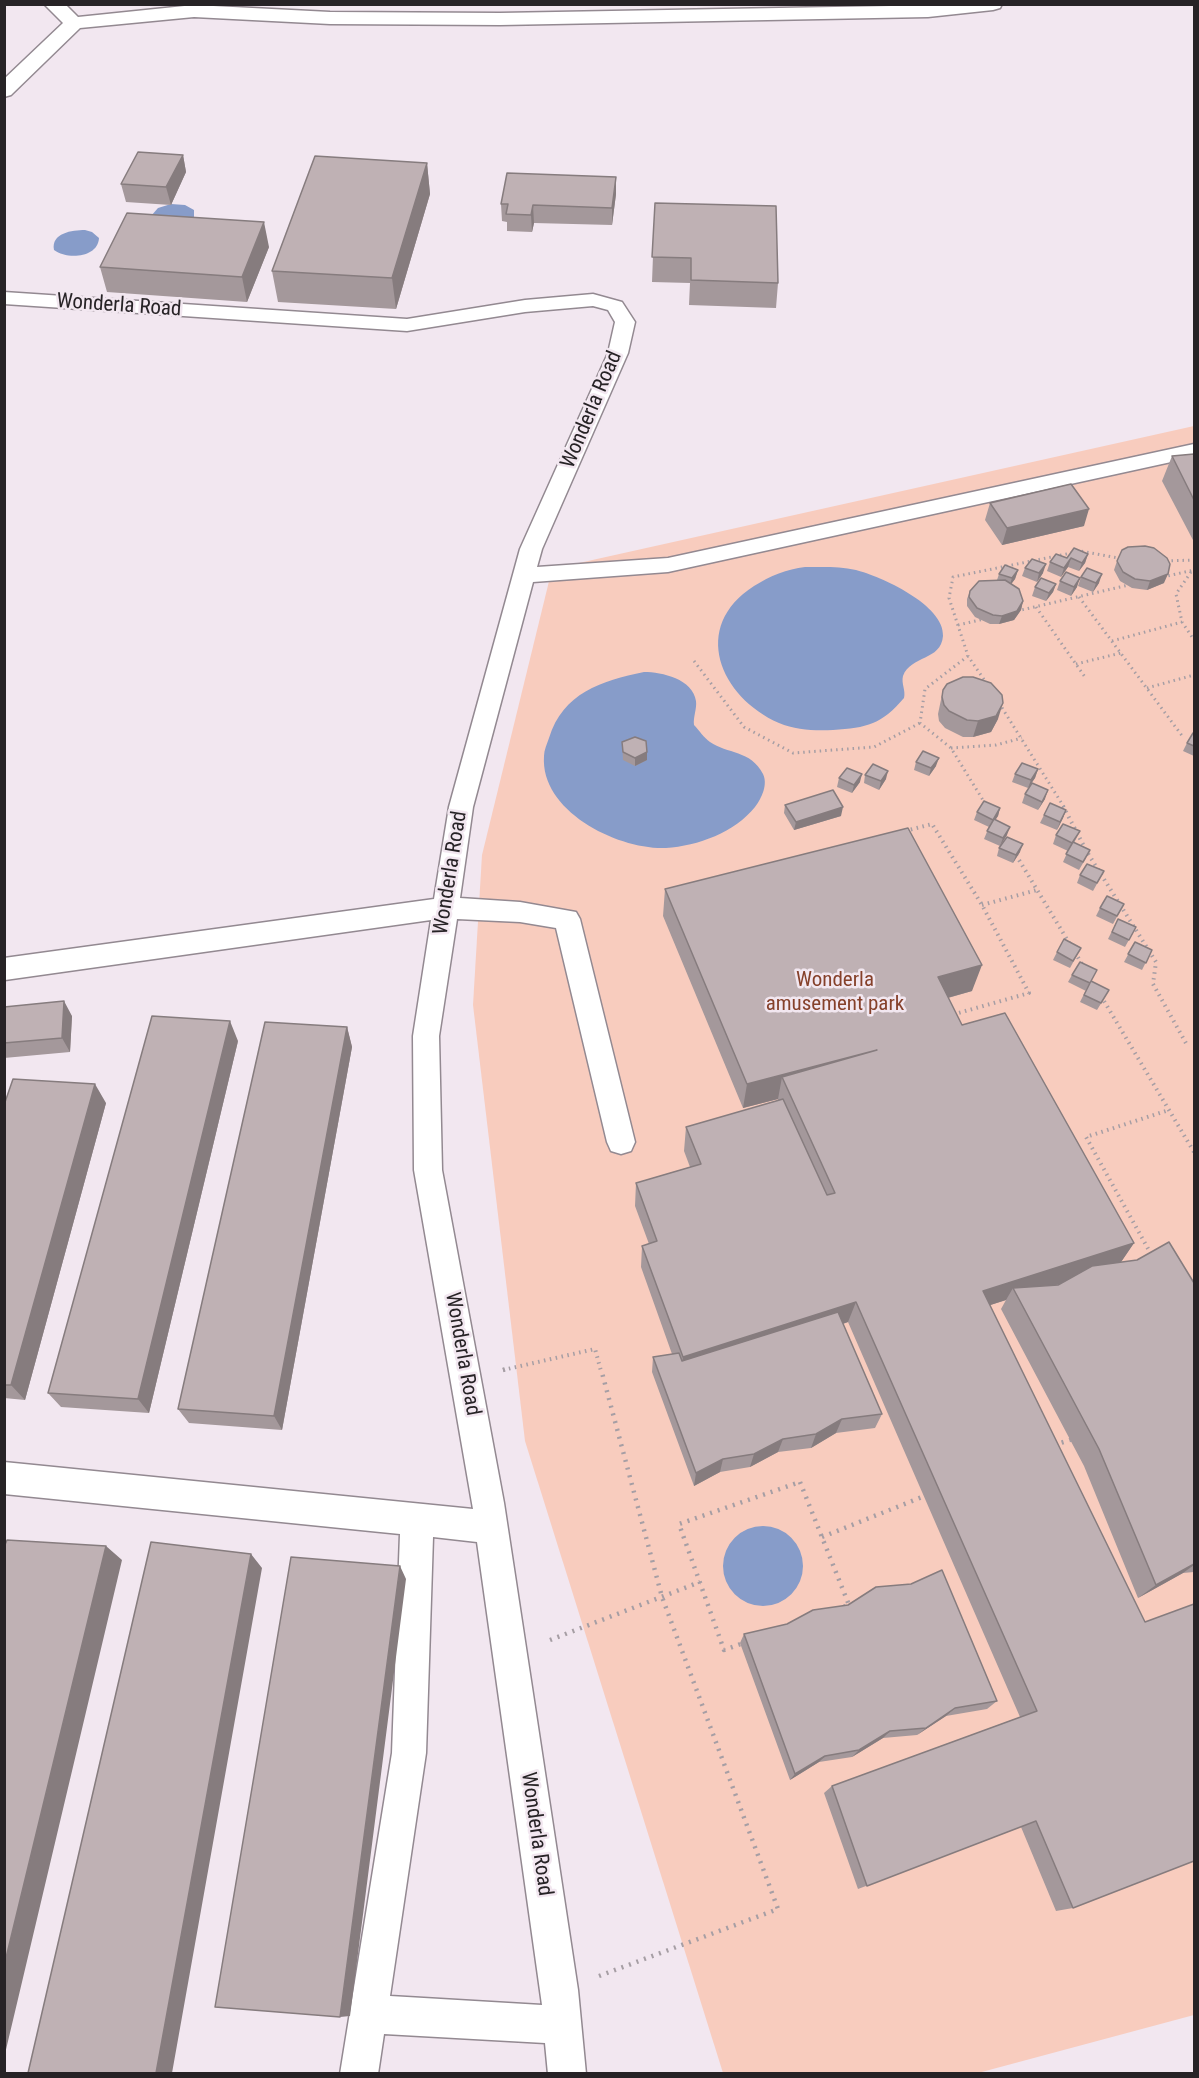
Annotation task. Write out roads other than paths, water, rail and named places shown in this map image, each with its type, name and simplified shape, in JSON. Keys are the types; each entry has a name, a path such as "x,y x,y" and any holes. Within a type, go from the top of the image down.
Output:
{"street":[{"path":"53,4 74,23"},
{"path":"710,4 760,15"},
{"path":"4,91 74,23 197,8 330,18 478,19 760,15 928,10 993,4"}],"lane":[{"name":"Wonderla Road","path":"4,298 406,326 525,306 593,300 615,306 626,322 618,353 531,549 461,807 426,1036 428,1170 491,1527 560,2008 567,2073"},
{"path":"524,575 668,565 1194,450"},
{"path":"5,969 446,908 520,912 567,919 621,1142"},
{"path":"4,1478 491,1527"},
{"path":"359,2073 409,1753 417,1520"},
{"path":"368,2014 560,2008"}],"water":[{"path":"171,204 185,205 194,210 194,218 151,216 158,208"},
{"path":"85,230 99,238 93,250 74,256 54,250 54,244 59,236"},
{"path":"805,567 850,569 880,578 923,603 934,613 941,625 943,636 937,650 912,664 903,676 904,698 888,714 873,723 855,728 826,730 806,730 785,725 758,711 741,696 728,679 720,660 718,641 723,621 734,603 766,579 785,571"},
{"path":"644,672 668,675 689,687 696,701 694,725 710,742 745,756 758,766 763,774 764,791 747,816 737,824 703,841 678,847 647,847 606,835 586,824 568,810 555,794 546,776 545,749 555,723 564,710 574,700 599,685"},
{"path":"763,1526 778,1529 791,1538 800,1551 803,1566 800,1581 791,1594 778,1603 763,1606 748,1603 735,1594 726,1581 723,1566 726,1551 735,1538 748,1529"}],"park label":[{"name":"Wonderla amusement park","path":"835,993"}]}
